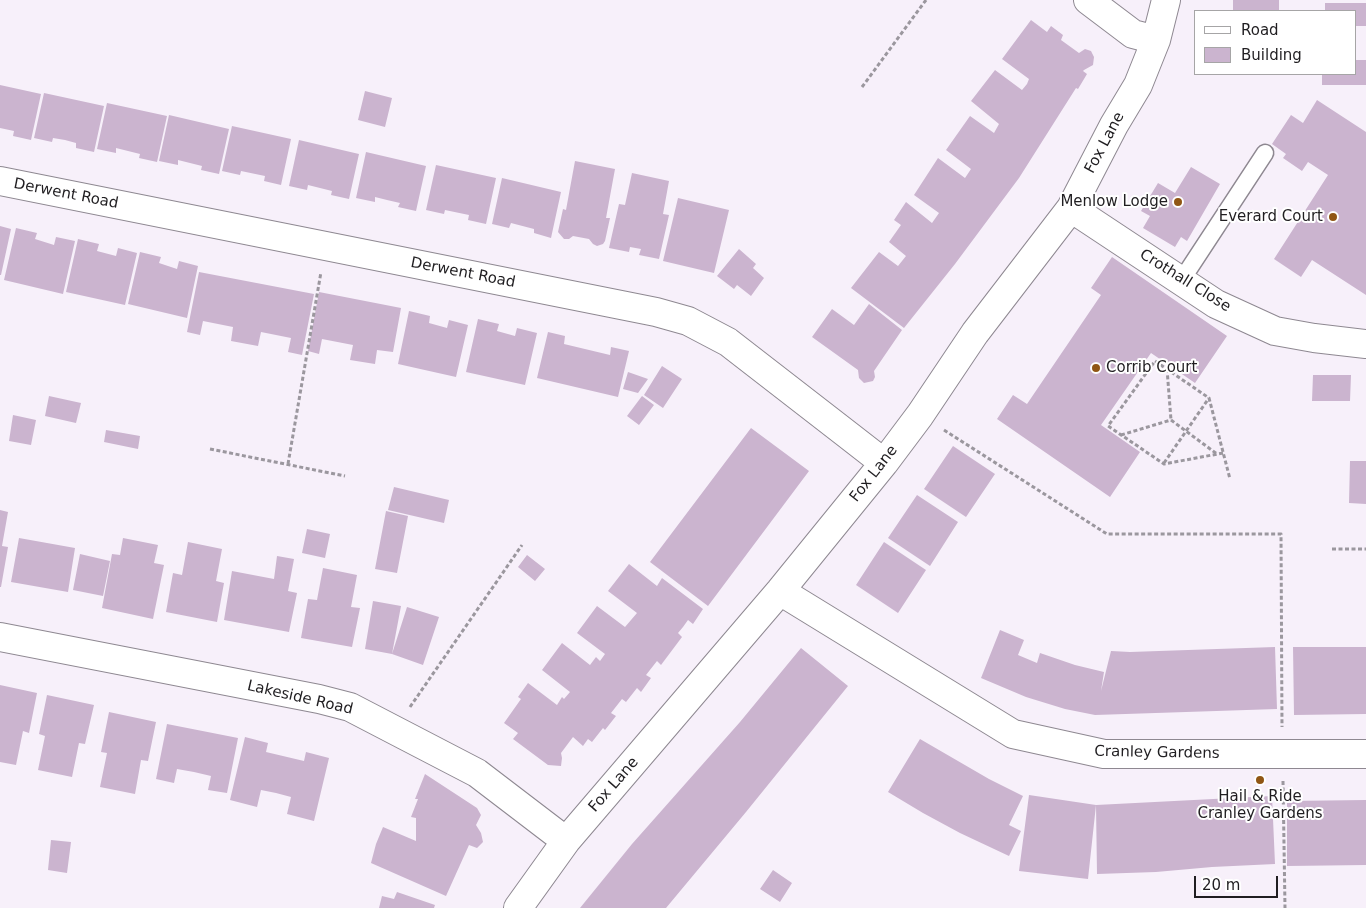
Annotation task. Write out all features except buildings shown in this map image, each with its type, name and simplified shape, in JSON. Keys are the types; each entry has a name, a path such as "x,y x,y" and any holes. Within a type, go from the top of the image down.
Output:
{"street":[{"path":"1088,0 1133,34 1156,40"},
{"name":"Fox Lane","path":"518,908 566,841 780,591 884,463 920,415 975,333 1071,208 1114,124 1138,85 1156,40 1166,0"},
{"name":"Derwent Road","path":"0,181 656,312 688,321 728,342 884,463"},
{"name":"Crothall Close","path":"1071,208 1216,304 1275,331 1366,344"},
{"name":"Cranley Gardens","path":"780,591 1013,734 1104,754 1366,754"},
{"name":"Lakeside Road","path":"0,637 320,699 350,707 476,773 566,841"}],"lane":[{"path":"1181,281 1265,153"}],"path":[{"path":"862,87 926,0"},
{"path":"288,464 326,246"},
{"path":"1223,453 1164,464 1108,426 1155,361 1209,398 1230,479"},
{"path":"1167,369 1171,420 1218,454"},
{"path":"1164,464 1209,398"},
{"path":"920,415 1107,534 1281,534 1285,908"},
{"path":"1122,435 1171,420"},
{"path":"210,449 345,476"},
{"path":"394,730 522,545"},
{"path":"1332,549 1366,549"}],"place":[{"name":"Menlow Lodge","path":"1178,202"},
{"name":"Everard Court","path":"1333,217"},
{"name":"Corrib Court","path":"1096,368"},
{"name":"Hail & Ride Cranley Gardens","path":"1260,780"}]}
